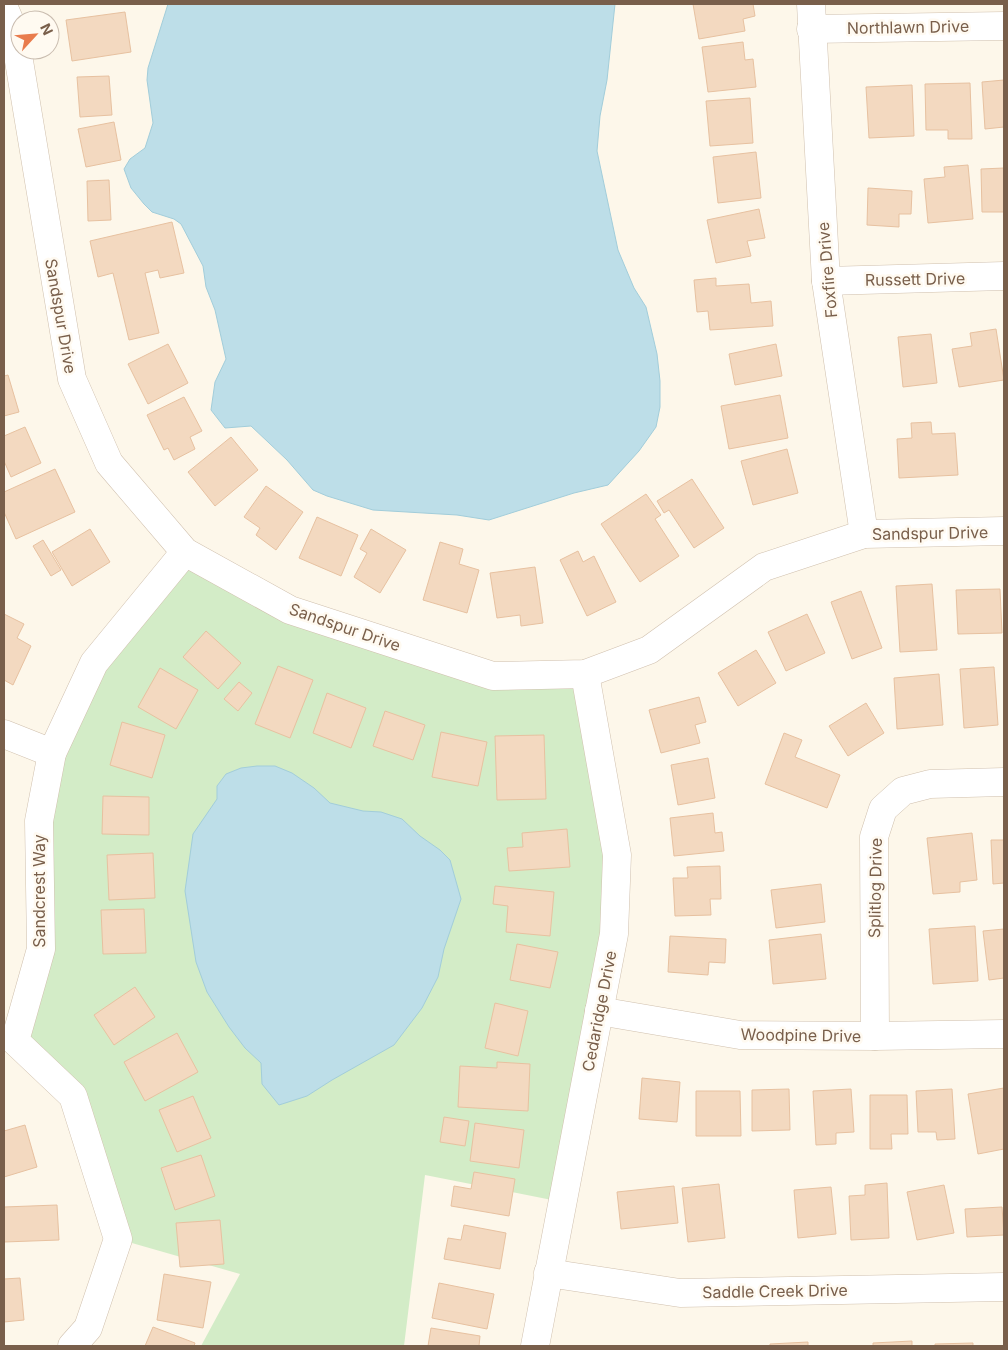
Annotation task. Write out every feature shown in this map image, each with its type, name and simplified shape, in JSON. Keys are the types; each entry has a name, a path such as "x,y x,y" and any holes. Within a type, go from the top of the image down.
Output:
{"street":[{"name":"Sandspur Drive","path":"4,8 14,31 72,379 109,463 186,552 290,610 493,676 585,674 649,650 764,567 864,534 1004,531"},
{"name":"Northlawn Drive","path":"811,17 1004,26"},
{"name":"Foxfire Drive","path":"811,17 826,281 864,534"},
{"name":"Russett Drive","path":"826,281 1004,276"},
{"name":"Sandcrest Way","path":"72,1346 88,1328 118,1239 73,1096 9,1046 41,949 39,821 52,754 94,663 186,552"},
{"name":"Cedaridge Drive","path":"535,1346 614,934 617,855 585,674"},
{"path":"4,734 52,754"},
{"name":"Splitlog Drive","path":"875,1036 874,837 883,809 903,792 930,784 1004,782"},
{"name":"Woodpine Drive","path":"600,1011 740,1035 875,1036 1004,1034"},
{"name":"Saddle Creek Drive","path":"548,1273 680,1293 1004,1287"}],"green space":[{"path":"185,552 290,610 493,675 585,674 617,855 562,1202 425,1175 404,1346 201,1346 240,1274 118,1239 73,1096 15,1041 41,949 39,821 94,663"}],"water":[{"path":"168,4 615,4 597,151 618,250 634,288 646,307 657,354 660,407 656,427 639,451 608,485 574,493 489,520 457,515 373,510 313,490 287,460 251,426 225,428 211,410 215,382 226,359 215,310 206,287 203,266 181,224 174,219 152,212 131,188 124,169 130,159 145,148 153,123 147,80 148,68"},
{"path":"275,766 292,773 314,788 330,803 363,811 381,812 402,819 450,860 461,899 444,949 438,977 422,1008 394,1045 307,1096 279,1105 262,1084 261,1063 245,1048 229,1027 207,992 196,962 185,891 193,834 217,799 217,786 226,774 241,768"}],"building":[{"path":"693,4 753,4 755,16 743,19 745,31 699,39"},
{"path":"125,12 131,52 72,61 66,20"},
{"path":"743,42 745,60 753,59 756,87 708,92 702,47"},
{"path":"109,76 112,115 80,117 77,77"},
{"path":"1004,80 1004,127 985,129 982,82"},
{"path":"970,83 972,139 948,139 948,130 926,130 925,84"},
{"path":"912,85 914,136 869,138 866,87"},
{"path":"750,98 753,143 710,146 706,101"},
{"path":"114,122 121,160 86,167 78,129"},
{"path":"756,152 761,198 718,203 713,157"},
{"path":"968,165 973,219 928,223 924,179 945,177 944,167"},
{"path":"1004,168 1004,212 982,212 981,169"},
{"path":"109,180 111,220 88,221 87,181"},
{"path":"868,188 912,191 911,214 899,214 899,227 867,225"},
{"path":"759,209 765,238 747,241 751,256 716,263 707,220"},
{"path":"172,222 184,273 160,278 158,270 145,273 159,333 129,340 113,273 98,277 90,241"},
{"path":"716,278 716,286 749,284 751,303 771,301 773,326 710,330 708,311 697,312 694,280"},
{"path":"996,329 1004,380 959,387 952,349 972,346 970,333"},
{"path":"931,334 937,383 903,387 898,337"},
{"path":"168,344 188,383 148,404 128,364"},
{"path":"776,344 782,376 735,385 729,354"},
{"path":"8,375 19,412 4,416 4,376"},
{"path":"780,395 788,438 729,449 721,406"},
{"path":"184,397 202,431 190,437 195,449 174,460 168,448 164,450 147,415"},
{"path":"931,422 932,434 955,433 958,475 899,478 897,439 912,438 911,423"},
{"path":"25,427 41,463 11,477 4,461 4,436"},
{"path":"231,437 258,470 215,506 188,472"},
{"path":"787,449 798,493 753,505 741,461"},
{"path":"55,469 75,512 16,539 4,512 4,492"},
{"path":"692,479 724,528 694,548 669,510 664,513 657,501"},
{"path":"266,486 303,512 276,550 256,535 260,528 244,517"},
{"path":"646,494 661,515 655,519 679,556 640,582 601,524"},
{"path":"317,517 358,535 341,576 299,558"},
{"path":"90,529 110,562 72,586 52,552"},
{"path":"371,529 406,550 380,593 354,577 367,553 360,549"},
{"path":"43,540 61,570 51,576 33,546"},
{"path":"440,542 463,549 459,564 479,570 467,613 423,600"},
{"path":"578,551 583,562 594,556 616,602 587,616 560,560"},
{"path":"535,567 543,623 521,626 520,615 497,618 490,573"},
{"path":"932,584 937,650 900,652 896,586"},
{"path":"1000,589 1002,633 958,634 956,590"},
{"path":"861,591 882,648 852,659 831,602"},
{"path":"4,614 24,624 17,638 31,646 13,685 4,680"},
{"path":"807,614 825,653 786,671 768,632"},
{"path":"206,631 241,663 218,689 183,657"},
{"path":"756,650 776,683 738,706 718,673"},
{"path":"278,666 313,680 290,738 255,724"},
{"path":"994,667 998,725 964,728 960,669"},
{"path":"160,668 198,690 176,729 138,707"},
{"path":"939,674 943,725 897,729 894,678"},
{"path":"239,682 252,693 238,711 224,699"},
{"path":"327,693 366,708 351,748 313,733"},
{"path":"699,697 706,722 695,725 700,743 661,753 649,710"},
{"path":"866,703 884,733 848,756 829,726"},
{"path":"385,711 425,725 413,760 373,746"},
{"path":"122,722 165,735 152,778 110,765"},
{"path":"441,732 487,742 478,786 432,777"},
{"path":"784,733 802,740 795,757 840,775 827,808 765,784"},
{"path":"544,735 546,799 497,800 495,736"},
{"path":"708,758 715,798 678,805 671,765"},
{"path":"103,796 149,797 149,835 102,834"},
{"path":"713,813 715,833 722,832 724,851 674,856 670,818"},
{"path":"567,829 570,867 509,871 507,848 523,847 522,833"},
{"path":"972,833 977,880 960,882 960,892 933,894 927,838"},
{"path":"991,840 1004,840 1004,883 993,884"},
{"path":"153,853 155,898 109,900 107,855"},
{"path":"720,866 721,899 710,899 711,915 675,916 673,878 688,878 687,867"},
{"path":"821,884 825,922 776,928 771,890"},
{"path":"495,886 554,892 550,936 506,932 508,906 493,904"},
{"path":"144,909 146,953 103,954 101,910"},
{"path":"975,926 978,981 933,984 929,929"},
{"path":"1004,929 1004,978 989,980 983,931"},
{"path":"821,934 826,979 773,984 769,940"},
{"path":"670,936 726,939 725,963 709,962 708,975 668,972"},
{"path":"517,944 558,952 550,988 510,980"},
{"path":"135,987 155,1017 114,1045 94,1015"},
{"path":"495,1003 528,1011 518,1056 485,1048"},
{"path":"177,1033 198,1072 145,1101 124,1062"},
{"path":"497,1062 530,1064 528,1111 458,1107 460,1066 497,1068"},
{"path":"642,1078 680,1082 677,1122 639,1119"},
{"path":"1004,1088 1004,1149 978,1154 968,1094"},
{"path":"789,1089 790,1130 752,1131 752,1090"},
{"path":"851,1089 854,1132 836,1133 836,1144 816,1145 813,1091"},
{"path":"952,1089 955,1139 937,1140 936,1132 918,1132 916,1091"},
{"path":"696,1091 740,1091 741,1136 696,1136"},
{"path":"870,1095 907,1095 908,1134 891,1134 892,1149 870,1149"},
{"path":"193,1096 211,1138 177,1152 159,1110"},
{"path":"444,1117 469,1121 465,1146 440,1142"},
{"path":"475,1123 524,1130 519,1168 470,1161"},
{"path":"25,1125 37,1167 4,1177 4,1131"},
{"path":"201,1155 215,1196 175,1210 161,1168"},
{"path":"474,1172 515,1179 509,1216 451,1206 454,1186 471,1189"},
{"path":"887,1183 889,1238 851,1240 849,1196 865,1195 865,1185"},
{"path":"719,1184 725,1238 688,1242 682,1188"},
{"path":"944,1185 954,1233 917,1240 907,1192"},
{"path":"674,1186 678,1223 621,1229 617,1192"},
{"path":"831,1187 836,1234 798,1238 794,1190"},
{"path":"57,1205 59,1240 4,1242 4,1207"},
{"path":"1002,1207 1004,1235 967,1237 965,1209"},
{"path":"220,1220 224,1264 180,1267 176,1223"},
{"path":"464,1225 506,1233 500,1269 444,1259 448,1238 461,1240"},
{"path":"164,1274 211,1282 203,1328 157,1320"},
{"path":"20,1278 24,1320 4,1322 4,1279"},
{"path":"439,1283 494,1294 487,1329 432,1318"},
{"path":"153,1327 195,1343 194,1346 145,1346"},
{"path":"431,1328 480,1336 479,1346 428,1346"},
{"path":"912,1341 912,1346 873,1346 873,1343"},
{"path":"808,1342 808,1346 770,1346 770,1344"},
{"path":"973,1343 973,1346 935,1346 935,1344"}]}
